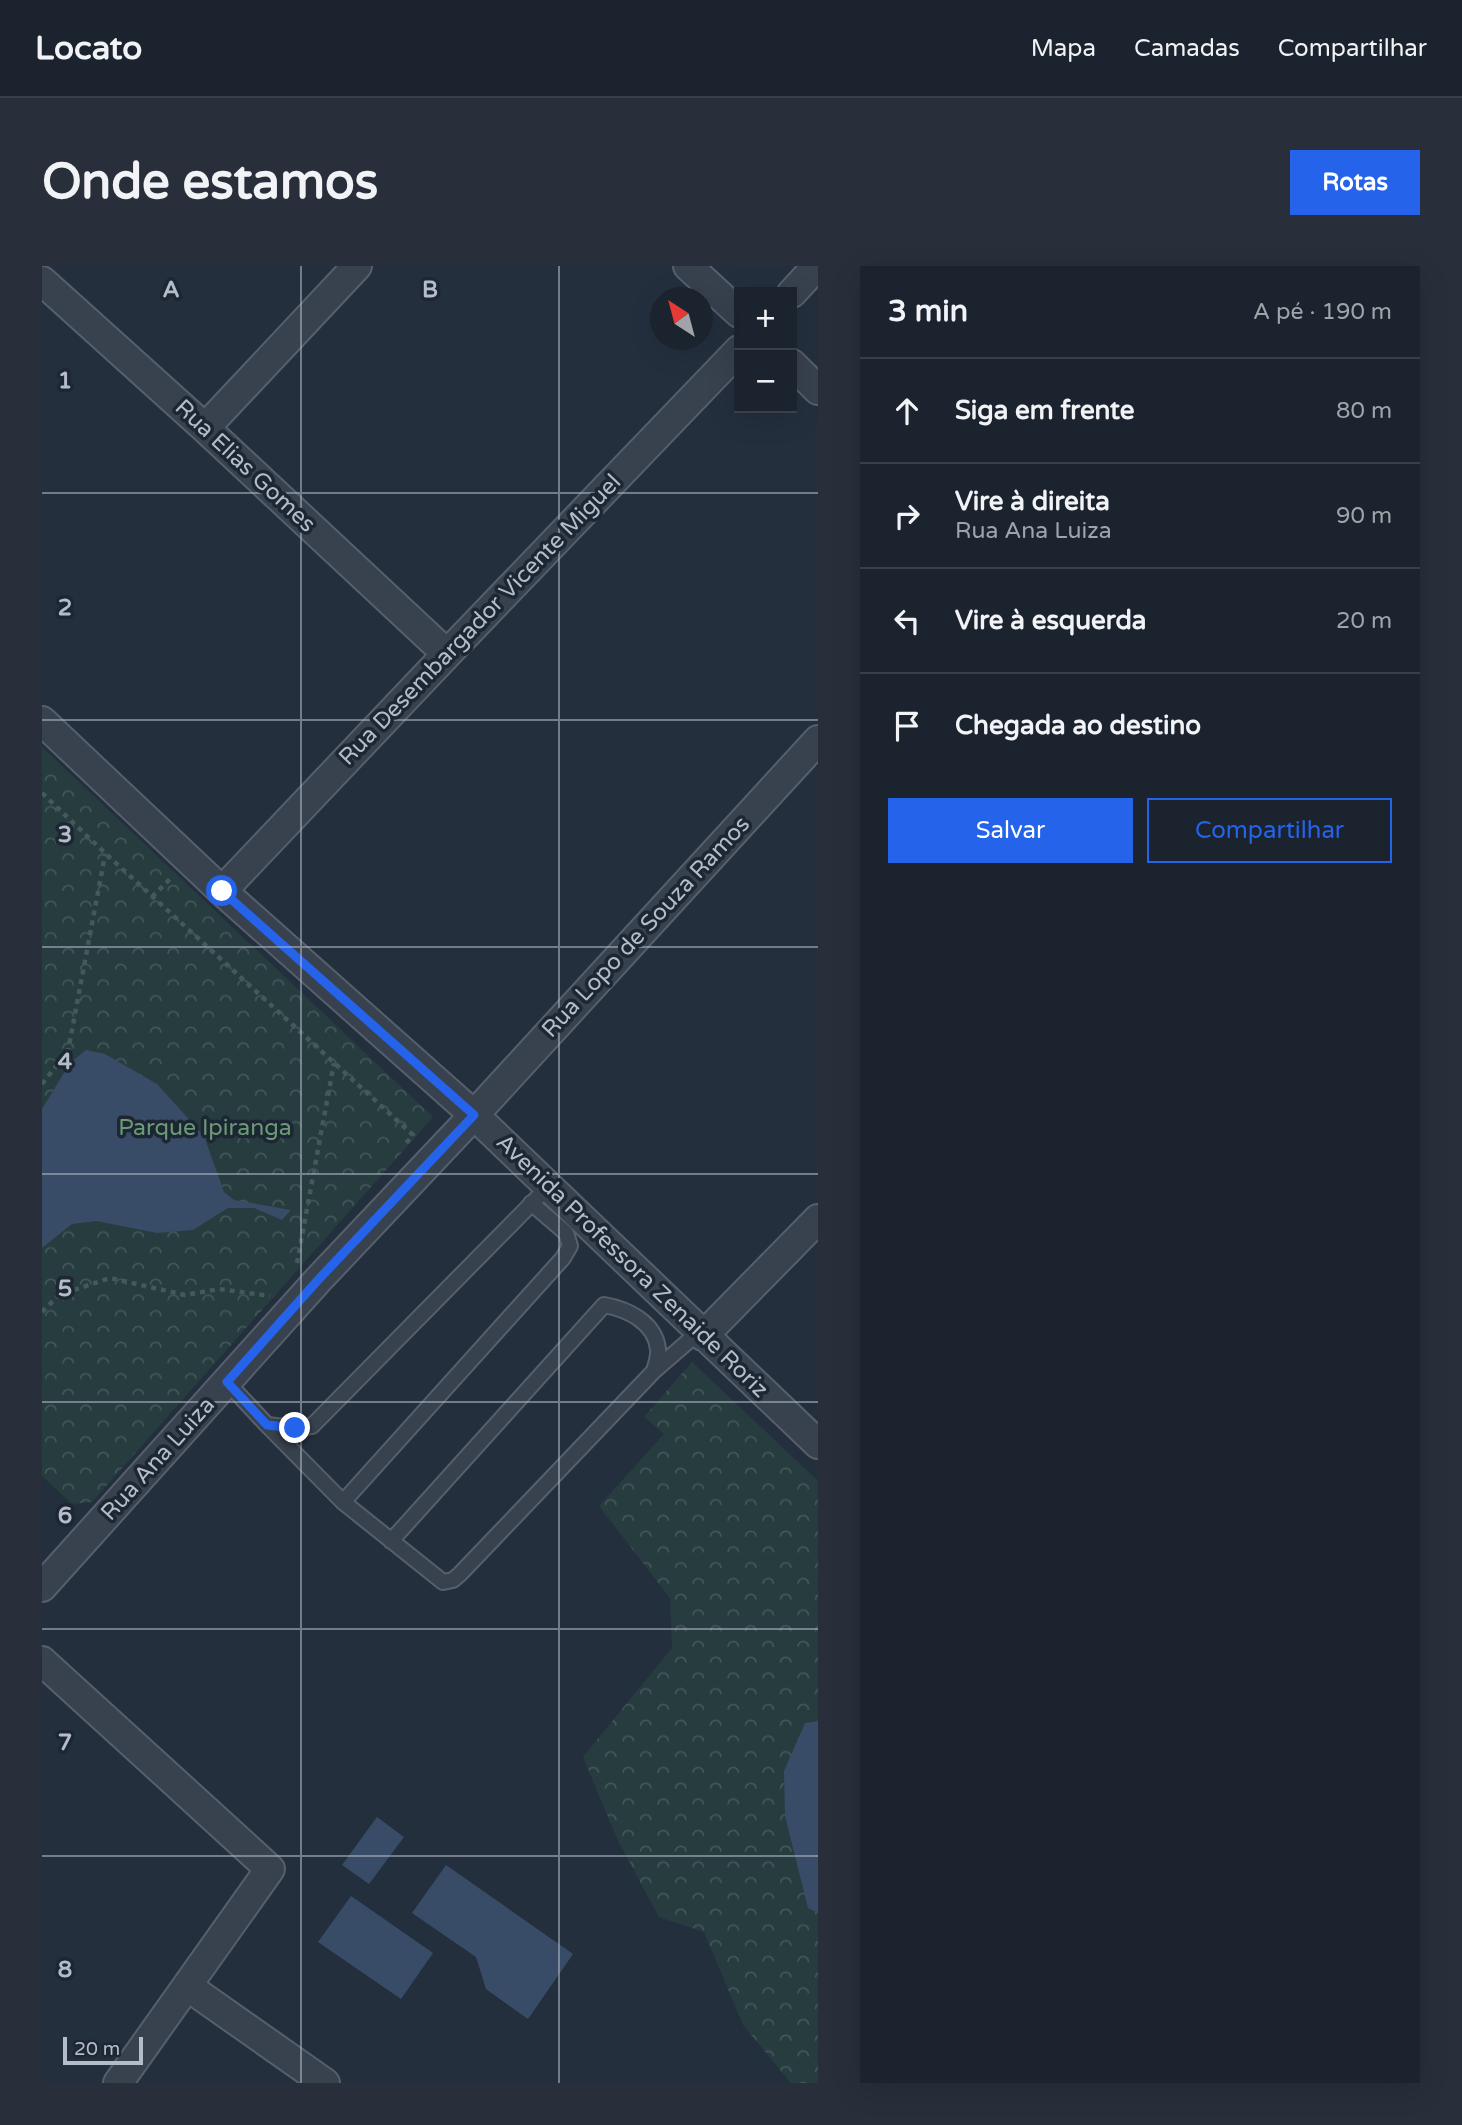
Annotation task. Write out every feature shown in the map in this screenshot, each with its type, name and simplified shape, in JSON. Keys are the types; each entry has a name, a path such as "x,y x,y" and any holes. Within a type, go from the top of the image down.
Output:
{"street":[{"path":"205,428 357,266"},
{"path":"688,266 734,308"},
{"path":"797,288 817,266"},
{"name":"Rua Elias Gomes","path":"42,281 205,428 447,654"},
{"name":"Rua Desembargador Vicente Miguel","path":"222,891 734,355"},
{"path":"797,369 818,390"},
{"name":"Avenida Professora Zenaide Roriz","path":"42,722 222,891 474,1115 539,1195 701,1334 818,1444"},
{"name":"Rua Lopo de Souza Ramos","path":"474,1115 818,740"},
{"name":"Rua Ana Luiza","path":"42,1587 318,1280 474,1115"},
{"path":"701,1334 818,1219"},
{"path":"42,1661 270,1869 118,2083"},
{"path":"187,1986 325,2083"}],"lane":[{"path":"267,1425 295,1428 312,1426 539,1195 566,1233 570,1246 563,1258 343,1502"},
{"path":"391,1541 604,1305 620,1308 652,1329 659,1350 654,1371"},
{"path":"227,1382 343,1502 443,1582 453,1580 654,1371 701,1334"}],"path":[{"path":"42,793 106,855 413,1135 395,1155"},
{"path":"42,1084 68,1051 106,855"},
{"path":"306,1254 297,1264 334,1063"},
{"path":"42,1312 59,1295 110,1278 185,1295 219,1289 272,1297"}],"green space":[{"name":"Parque Ipiranga","path":"42,747 433,1117 92,1502 72,1504 42,1476"},
{"path":"692,1362 818,1481 818,2083 791,2083 743,2025 704,1932 659,1917 618,1841 583,1757 672,1648 670,1598 599,1506 664,1434 644,1417"}],"water":[{"path":"86,1050 105,1054 157,1084 204,1136 224,1192 234,1200 291,1210 282,1220 254,1208 228,1208 193,1230 157,1233 96,1221 72,1224 42,1248 42,1109 70,1063"},
{"path":"818,1721 818,1913 808,1908 785,1816 784,1771 805,1723"},
{"path":"377,1817 404,1837 369,1884 342,1865"},
{"path":"446,1865 573,1954 528,2019 486,1989 476,1957 412,1913"},
{"path":"351,1896 433,1953 401,1999 318,1942"}],"route":[{"path":"222,891 474,1115 318,1280 227,1382 267,1425 295,1428"}]}
